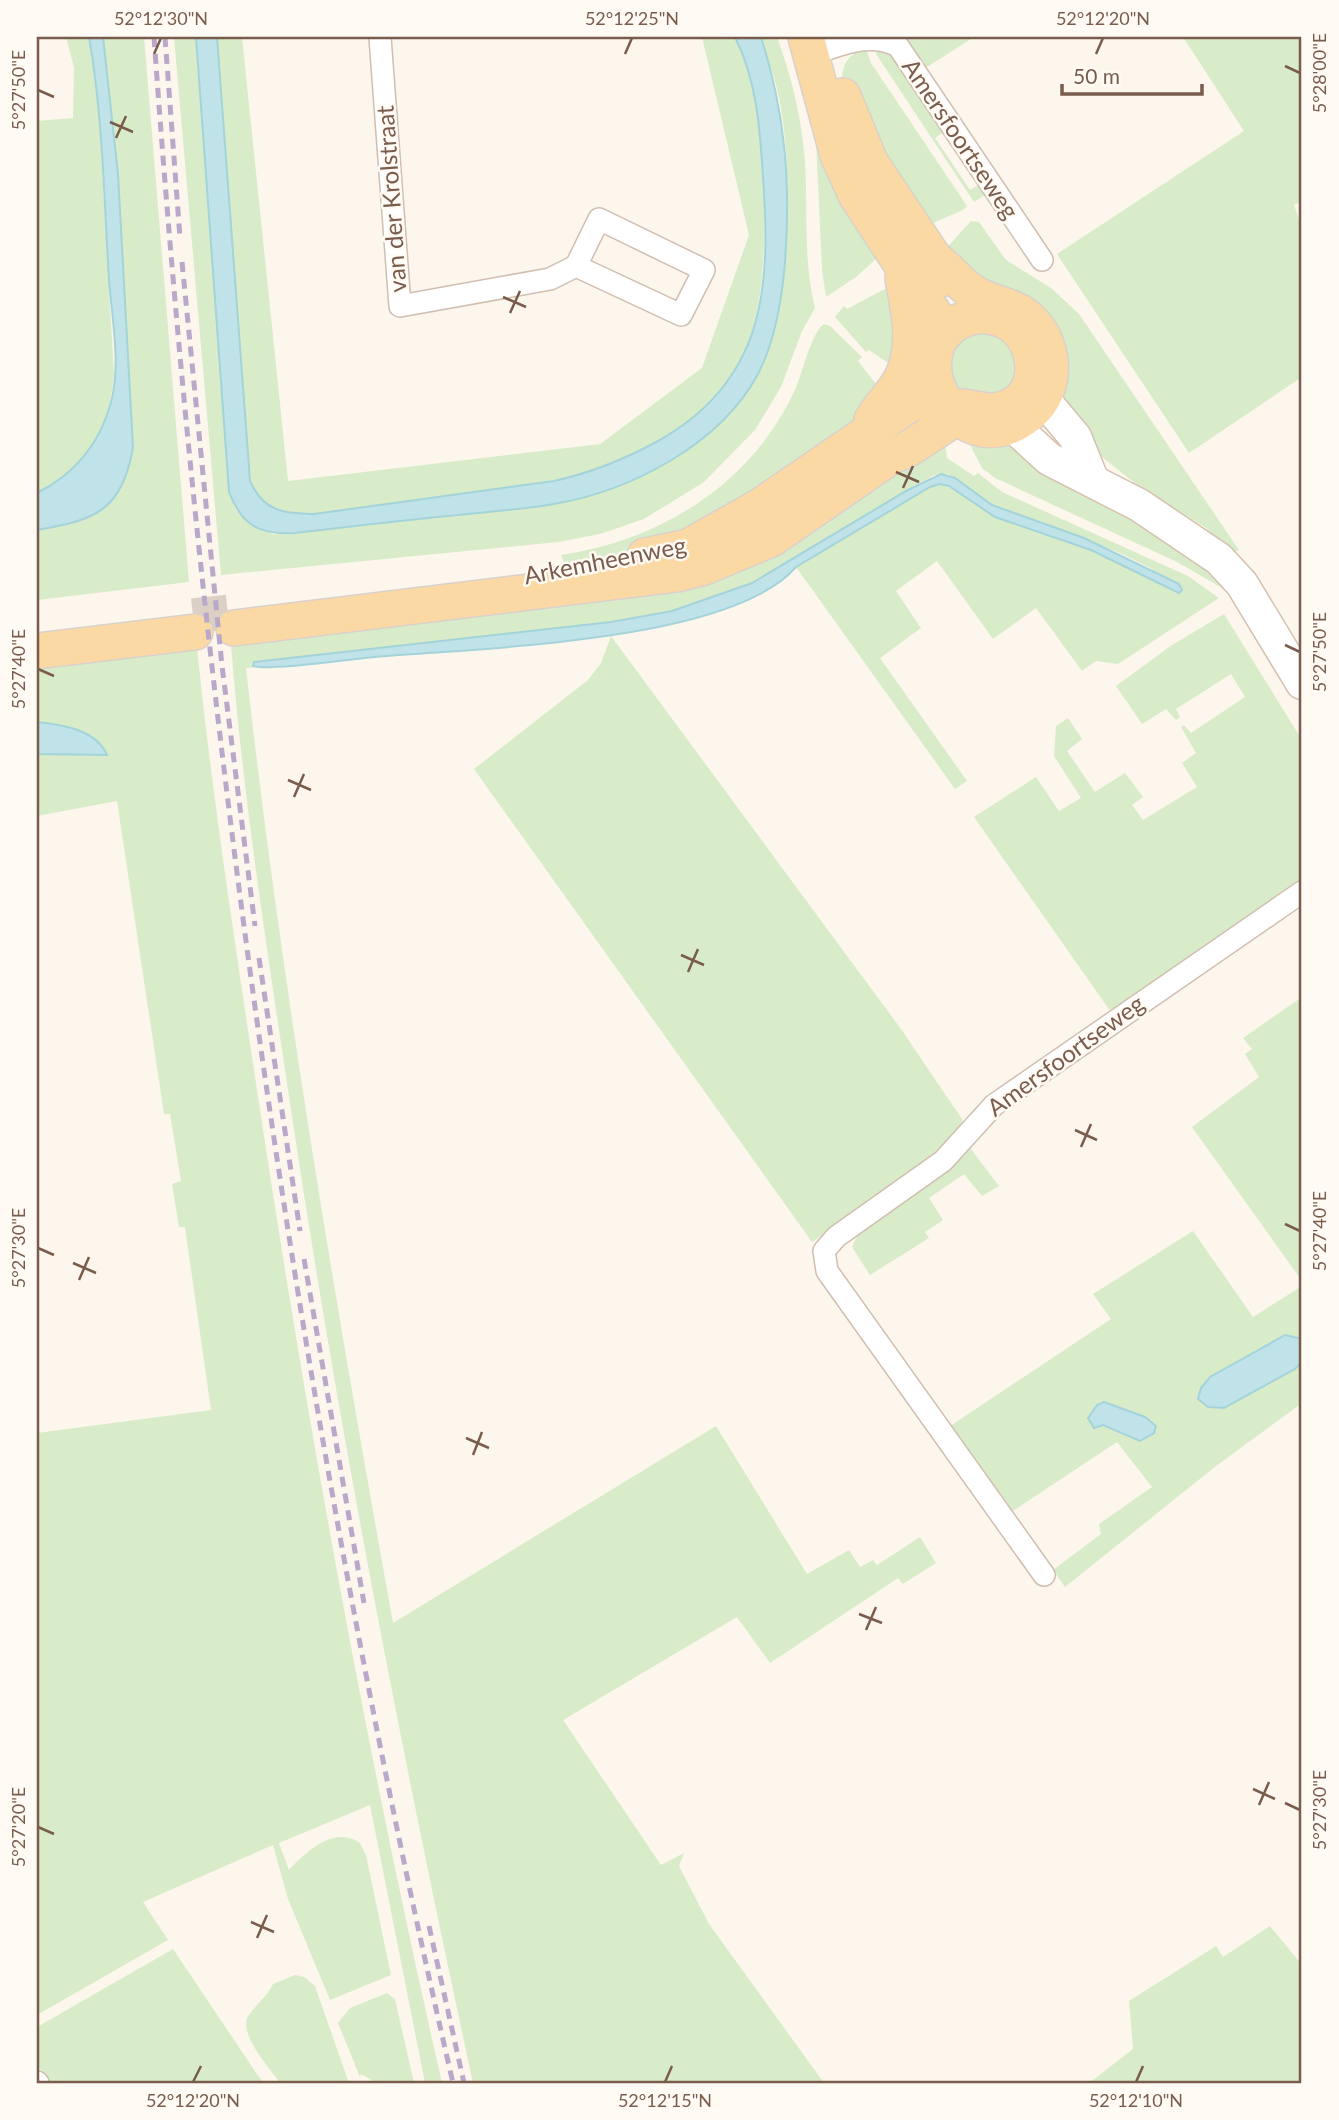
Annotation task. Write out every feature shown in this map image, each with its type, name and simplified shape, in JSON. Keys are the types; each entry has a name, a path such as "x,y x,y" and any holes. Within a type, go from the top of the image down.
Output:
{"main road":[{"path":"816,44 838,155 856,195 898,258 968,316 1022,314 1041,334 1050,359 1050,373 1029,407"},
{"path":"816,44 870,162 934,258 951,270 967,288 968,316 934,358 947,404 997,411 1014,404 1029,407 1074,437 1092,479 1166,521 1219,559 1242,584 1302,683"},
{"path":"864,433 900,381 910,350 911,317 898,258"},
{"name":"Arkemheenweg","path":"947,404 901,440 890,457 771,539 704,567 677,575 231,620 565,573 688,547 759,507 864,433 947,404"},
{"path":"37,634 194,624 37,651"}],"street":[{"name":"van der Krolstraat","path":"380,37 400,306 550,279 576,266"},
{"name":"Amersfoortseweg","path":"816,44 881,38 898,46 1042,260"},
{"path":"599,219 704,270 681,315 576,266 599,219"},
{"name":"Amersfoortseweg","path":"1044,1575 827,1271 824,1251 836,1237 943,1161 994,1105 1302,892"}],"green space":[{"path":"66,37 89,37 99,114 114,374 107,412 92,444 69,472 37,493 37,121 73,118 74,67"},
{"path":"103,37 144,37 189,582 37,600 37,530 75,522 103,509 121,486 133,448 118,174"},
{"path":"174,37 196,37 229,492 236,510 273,534 575,499 654,468 708,433 737,404 759,371 775,326 781,295 787,226 786,157 779,98 761,37 777,37 799,115 805,163 807,254 815,308 802,331 781,387 755,430 704,482 644,519 600,534 558,542 221,575"},
{"path":"217,37 242,37 288,481 600,444 702,368 749,235 702,37 735,37 757,107 763,157 764,248 759,301 744,353 725,388 691,421 670,435 625,459 583,475 530,486 314,514 293,513 269,505 262,500 250,482"},
{"path":"898,37 974,37 924,69"},
{"path":"1183,37 1302,37 1302,201 1294,205 1302,228 1302,377 1189,453 1057,254 1244,131"},
{"path":"866,49 871,63 967,206 963,210 926,226 842,83 847,61"},
{"path":"877,49 890,51 945,131 935,138 970,190 981,184 988,193 974,202 876,54"},
{"path":"816,139 878,257 856,277 826,297 822,270"},
{"path":"971,221 979,222 1006,260 1051,288 1079,314 1239,550 1232,553 1206,528 1137,485 1091,448 1079,434 1008,297 944,251"},
{"path":"894,284 897,369 869,350 866,352 835,317 844,306 847,309"},
{"path":"824,324 830,326 862,357 858,361 883,393 858,419 754,491 659,547 623,556 564,563 561,555 598,548 667,521 698,503 727,480 753,455 775,425 794,392 815,336"},
{"path":"987,332 1003,339 1011,348 1016,371 1011,385 993,394 955,390 951,368 954,351 965,339"},
{"path":"999,436 1078,491 1172,542 1224,581 1222,588 1177,562 995,478 982,468 967,439"},
{"path":"945,442 947,458 974,476 978,473 1002,492 1188,576 1219,598 1118,664 1096,661 1082,671 1036,608 993,639 937,561 896,591 921,628 880,658 967,781 955,789 796,567 930,487 940,484 949,486 995,517 1091,550 1179,592 1150,568 1120,553 992,505 948,474 934,475 752,583 672,611 611,622 255,662 256,667 246,668 293,1028 393,1623 716,1426 807,1574 849,1550 860,1567 873,1560 877,1565 920,1537 936,1563 903,1584 898,1578 770,1663 737,1617 563,1720 661,1865 684,1853 679,1866 709,1924 824,2083 473,2083 398,1719 330,1355 257,877 231,644 564,606 569,599"},
{"path":"1224,614 1302,740 1302,886 1113,1015 974,817 1036,777 1059,811 1081,798 1054,756 1056,726 1068,718 1082,739 1067,751 1095,792 1125,773 1143,797 1132,805 1143,820 1197,787 1182,763 1196,753 1181,727 1184,725 1191,733 1245,697 1231,674 1176,709 1180,717 1176,720 1166,709 1142,724 1116,686 1172,645"},
{"path":"611,636 901,1029 962,1119 963,1124 936,1159 812,1242 474,769 588,680 601,663"},
{"path":"197,648 232,924 296,1340 388,1836 442,2083 425,2083 370,1805 279,1843 289,1870 312,1849 331,1839 350,1838 360,1843 366,1855 391,1975 330,2000 288,1899 273,1845 143,1902 168,1940 37,2015 37,1433 211,1410 185,1227 179,1227 172,1184 181,1181 170,1114 164,1114 117,801 37,816 37,754 106,755 74,728 37,722 37,667"},
{"path":"1302,997 1302,1281 1192,1127 1259,1077 1245,1054 1252,1049 1243,1038"},
{"path":"967,1144 999,1186 982,1196 964,1174 929,1198 943,1220 925,1232 929,1238 870,1275 852,1247 862,1225"},
{"path":"1193,1231 1253,1317 1302,1286 1302,1339 1285,1335 1210,1377 1201,1388 1199,1399 1224,1408 1302,1362 1302,1403 1216,1466 1065,1587 1053,1570 1101,1534 1099,1524 1152,1487 1117,1442 1010,1513 947,1428 1111,1319 1093,1294"},
{"path":"1270,1926 1302,1965 1302,2083 1089,2083 1133,2049 1129,2001 1216,1946 1223,1957"},
{"path":"173,1949 263,2083 50,2083 37,2065 37,2027"},
{"path":"295,1975 304,1977 315,1986 349,2083 280,2083 250,2040 246,2022 249,2015 273,1984"},
{"path":"387,1993 395,1999 414,2083 377,2083 361,2074 360,2077 338,2023 350,2008"}],"water":[{"path":"89,37 103,37 118,174 133,448 121,486 103,509 75,522 37,530 37,493 63,477 93,444 106,417 114,388 115,341 102,158"},
{"path":"196,37 217,37 250,481 268,505 293,513 314,514 568,478 608,465 658,441 694,417 721,390 740,361 754,328 762,294 765,257 759,123 753,88 735,37 761,37 781,120 786,175 787,232 782,290 773,334 758,374 721,422 697,443 642,476 583,498 528,508 295,533 272,532 254,526 240,513 229,492"},
{"path":"941,474 955,478 992,505 1084,538 1179,584 1182,590 1179,593 1091,550 995,517 949,486 940,484 930,487 796,567 763,592 717,612 660,627 535,645 295,666 253,666 254,662 611,622 672,611 752,583 906,491"},
{"path":"37,722 69,727 87,734 107,755 37,754"},
{"path":"1285,1335 1302,1339 1302,1362 1295,1369 1224,1408 1208,1407 1198,1399 1201,1388 1210,1377"},
{"path":"1104,1402 1145,1417 1156,1426 1154,1433 1140,1441 1103,1425 1094,1428 1088,1418 1097,1405"}],"tunnel":[{"path":"193,616 229,612"}],"railway":[{"path":"154,37 199,552 229,810 263,1066 347,1577 397,1830 453,2083"},
{"path":"165,37 180,238"},
{"path":"182,262 222,666 255,926"},
{"path":"259,958 300,1231"},
{"path":"304,1259 364,1603"},
{"path":"429,1926 464,2083"}]}
